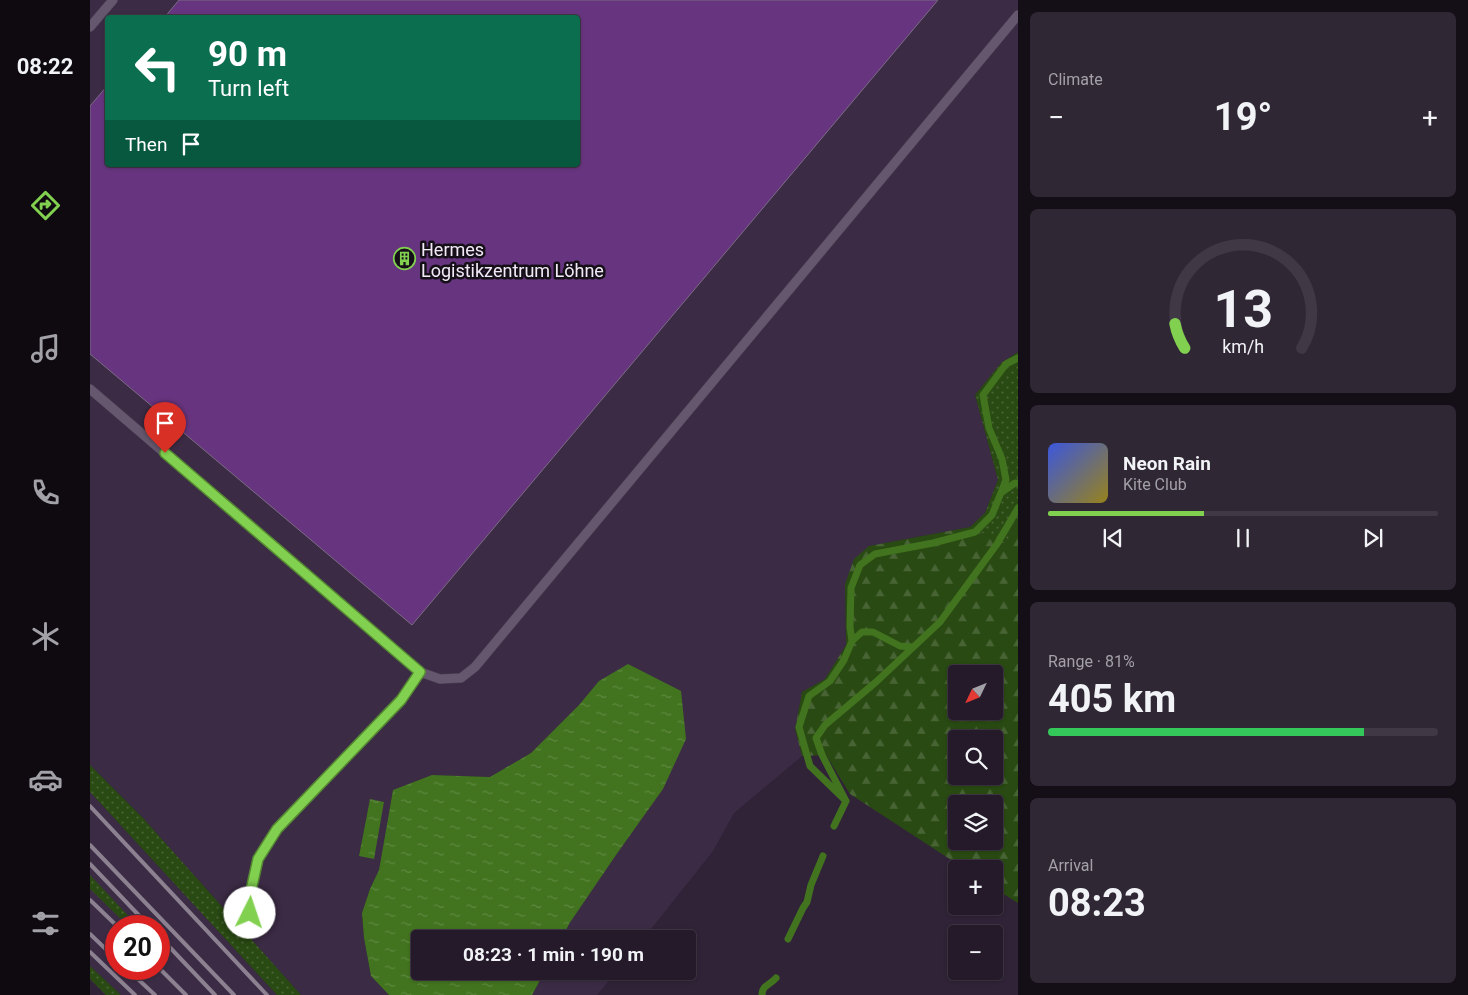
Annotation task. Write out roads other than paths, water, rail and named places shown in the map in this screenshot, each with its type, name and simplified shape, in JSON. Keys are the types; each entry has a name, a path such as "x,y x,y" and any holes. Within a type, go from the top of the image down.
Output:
{"lane":[{"path":"90,28 113,0"},
{"path":"90,389 420,672 440,679 461,678 475,667 1018,15"},
{"path":"250,931 250,895 258,859 277,829 401,700 420,672"}],"water":[{"path":"628,664 681,691 686,739 663,789 566,930 411,930 411,980 540,980 532,995 389,995 371,976 364,938 362,913 379,870 393,790 432,775 490,777 531,753 579,705 599,681"},
{"path":"370,799 384,802 374,859 359,856"}],"waterway":[{"path":"846,801 810,766 799,727 809,696 830,681 844,660 852,641 850,627 851,588 860,565 875,554 933,543 975,532 992,515 1006,480 1002,459 989,428 983,395 1006,364 1018,358"},
{"path":"1002,492 1018,483"},
{"path":"834,826 846,801 822,755 816,738 825,725 876,682 940,622 997,544 1018,508"},
{"path":"852,641 862,632 873,632 900,646 912,647"},
{"path":"788,939 807,902 811,885 823,856"},
{"path":"762,995 765,987 776,978"}],"railway":[{"path":"90,806 267,995"},
{"path":"90,845 234,995"},
{"path":"90,864 139,915"},
{"path":"90,900 106,915"},
{"path":"90,934 105,948"},
{"path":"170,948 215,995"},
{"path":"90,952 135,995"},
{"path":"170,979 186,995"},
{"path":"139,980 155,995"}],"place":[{"name":"Hermes Logistikzentrum Löhne","path":"405,259"}]}
